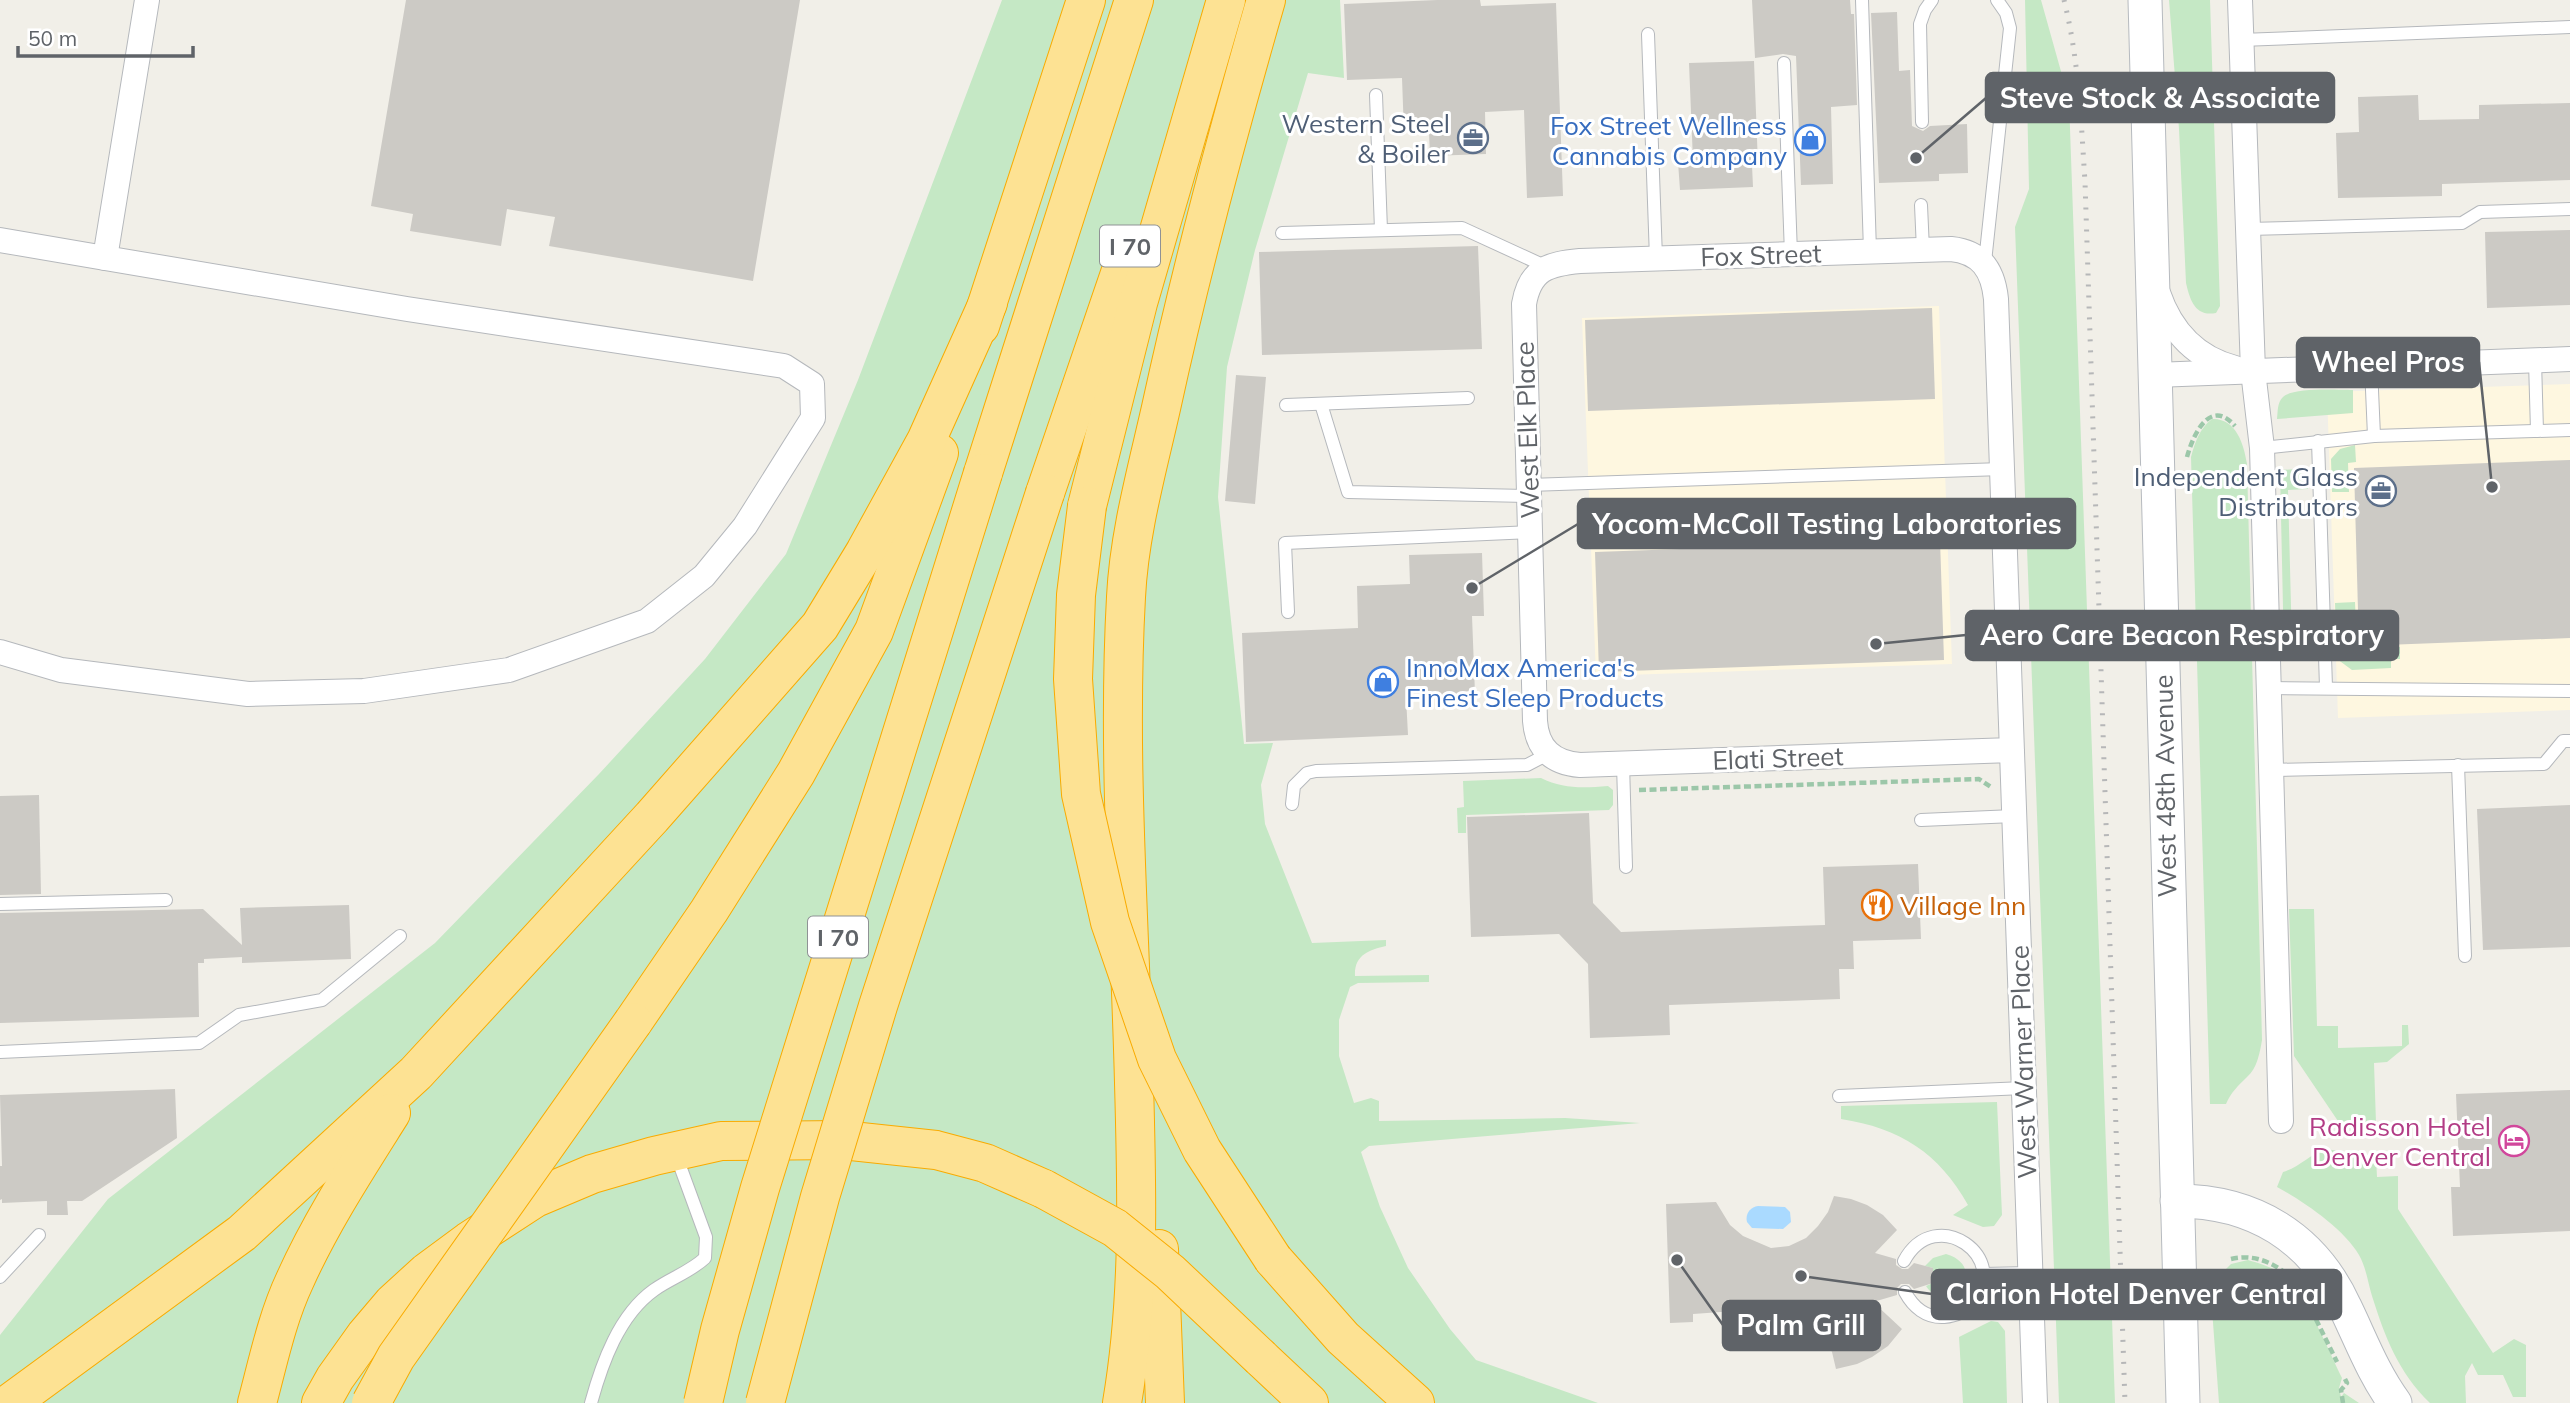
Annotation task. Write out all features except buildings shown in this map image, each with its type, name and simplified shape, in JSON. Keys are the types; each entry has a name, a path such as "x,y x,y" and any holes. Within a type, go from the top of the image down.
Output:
{"highway":[{"path":"371,1403 410,1336 709,911 796,773 874,631 930,484 1086,0"},
{"name":"I 70","path":"703,1403 720,1330 760,1188 1133,0"},
{"name":"I 70","path":"765,1403 820,1196 878,1006 1045,493 1215,0"},
{"path":"1226,0 1135,316 1087,506 1076,595 1073,679 1081,794 1110,922 1157,1059 1202,1150 1273,1259 1343,1338 1415,1403"},
{"path":"1165,1403 1156,1185 1129,898 1122,785 1126,594 1137,520 1189,276 1266,0"},
{"path":"10,1403 242,1233 416,1073 652,817 820,626 926,440 988,303"},
{"path":"1122,1403 1130,1357 1136,1278 1137,1172 1129,898"},
{"path":"257,1403 272,1346 294,1281 344,1189 416,1073"},
{"path":"321,1403 365,1336 393,1303 427,1272 535,1198 592,1174 675,1152 721,1141 758,1139 842,1140 936,1150 985,1163 1044,1189 1115,1228 1170,1272 1309,1403"}],"street":[{"path":"105,258 147,0"},
{"name":"West 48th Avenue","path":"2145,0 2183,1403"},
{"path":"2240,0 2253,371 2262,448 2281,1121"},
{"path":"0,240 407,309 784,366 811,384 813,418 745,526 704,576 647,621 509,670 364,691 248,694 61,670 0,652"},
{"name":"Fox Street","path":"1542,270 1580,261 1923,250 1963,250 1985,262"},
{"name":"West Warner Place","path":"1985,262 1995,285 1996,299 2035,1403"},
{"name":"West Elk Place","path":"1542,270 1526,293 1524,304 1536,733 1548,754"},
{"path":"2152,274 2165,312 2183,340 2213,361 2253,371"},
{"path":"2155,375 2570,359"},
{"name":"Elati Street","path":"1548,754 1567,764 1623,764 2012,750"},
{"path":"2177,1201 2235,1208 2281,1229 2300,1244 2318,1262 2332,1282 2368,1360 2395,1403"}],"lane":[{"path":"1862,0 1870,251"},
{"path":"1922,122 1920,24 1925,9 1932,0"},
{"path":"1985,262 2010,28 2006,13 1997,0"},
{"path":"2241,40 2570,27"},
{"path":"1648,34 1656,258"},
{"path":"1784,64 1791,254"},
{"path":"1376,96 1381,230"},
{"path":"1922,205 1923,250"},
{"path":"2248,229 2462,223 2480,212 2570,209"},
{"path":"1282,233 1462,228 1542,270"},
{"path":"2535,361 2538,431"},
{"path":"2371,367 2374,436"},
{"path":"1286,405 1468,398"},
{"path":"1321,404 1348,492 1529,490 2002,470"},
{"path":"2262,448 2374,436 2570,430"},
{"path":"2318,441 2326,687"},
{"path":"1289,612 1285,543 1530,532"},
{"path":"2269,688 2570,691"},
{"path":"2271,770 2544,764 2564,741 2570,741"},
{"path":"1292,804 1294,786 1307,774 1316,771 1527,765 1548,754"},
{"path":"1623,764 1626,867"},
{"path":"2458,765 2465,956"},
{"path":"1922,820 2014,816"},
{"path":"0,904 166,900"},
{"path":"0,1052 200,1042 239,1015 322,1000 400,936"},
{"path":"1839,1096 2024,1088"},
{"path":"591,1403 613,1342 640,1302 674,1278 692,1270 705,1258 706,1237 675,1152"},
{"path":"0,1277 39,1235"},
{"path":"1905,1261 1915,1246 1923,1240 1947,1236 1961,1240 1972,1248 1980,1260 1983,1274 1982,1286 1974,1302 1954,1315 1936,1317 1925,1313 1910,1301 1905,1292"},
{"path":"1983,1274 2030,1273"}],"path":[{"path":"1624,790 1979,779 1991,787"},
{"path":"2231,1259 2248,1257 2276,1266 2301,1291 2347,1383 2341,1390 2343,1403"}],"shaded area":[{"path":"1939,306 1952,664 1596,676 1582,318"},
{"path":"2570,384 2570,710 2338,718 2327,392"}],"green space":[{"path":"1002,0 1340,0 1344,78 1308,73 1255,250 1227,367 1218,497 1244,744 1273,743 1261,785 1265,824 1312,943 1386,940 1386,946 1360,958 1355,976 1429,975 1429,982 1358,983 1350,987 1339,1020 1339,1056 1354,1103 1371,1098 1379,1101 1379,1121 1565,1118 1640,1123 1369,1146 1361,1152 1380,1207 1408,1268 1450,1329 1476,1360 1598,1403 0,1403 0,1335 108,1199 435,943 599,774 705,659 786,554 858,380"},
{"path":"2025,0 2041,0 2069,100 2115,1403 2059,1403 2015,227 2029,189"},
{"path":"2169,0 2210,0 2220,306 2216,313 2209,314 2195,306 2186,283 2179,129"},
{"path":"2316,390 2353,390 2353,413 2277,419 2280,402 2289,394"},
{"path":"2212,419 2227,423 2233,428 2244,448 2247,464 2262,1040 2253,1070 2232,1093 2226,1104 2210,1104 2191,457 2198,436"},
{"path":"2355,445 2356,462 2348,463 2349,492 2332,492 2331,459 2340,449"},
{"path":"2297,469 2308,480 2308,489 2288,490 2292,644 2311,644 2311,649 2300,661 2292,661 2284,654 2280,470"},
{"path":"2355,602 2357,649 2400,647 2400,659 2391,659 2391,668 2352,670 2337,659 2335,603"},
{"path":"1541,778 1573,787 1608,786 1613,790 1613,805 1609,810 1466,815 1466,833 1458,833 1457,808 1464,807 1463,781"},
{"path":"2289,909 2314,909 2317,1026 2338,1026 2338,1048 2402,1046 2402,1025 2408,1025 2409,1044 2387,1062 2374,1063 2376,1123 2340,1124 2294,1056"},
{"path":"1997,1102 2002,1215 1994,1226 1983,1227 1953,1215 1968,1205 1944,1171 1916,1146 1882,1129 1841,1119 1841,1106"},
{"path":"2326,1149 2376,1157 2377,1177 2398,1176 2398,1209 2493,1353 2514,1339 2526,1345 2526,1397 2513,1397 2503,1375 2478,1375 2472,1363 2465,1376 2466,1403 2430,1403 2409,1379 2382,1326 2359,1255 2344,1235 2299,1200 2277,1187 2283,1172"},
{"path":"1946,1254 1959,1261 1965,1269 1966,1279 1962,1288 1945,1298 1935,1295 1926,1286 1933,1283 1933,1268 1925,1266 1933,1258"},
{"path":"2248,1260 2278,1272 2295,1287 2310,1311 2342,1378 2339,1388 2341,1397 2344,1393 2359,1403 2219,1403 2211,1296 2221,1274 2231,1264"},
{"path":"1991,1321 1998,1322 2005,1331 2007,1403 1963,1403 1959,1337"}],"water":[{"path":"1758,1206 1785,1207 1790,1212 1791,1222 1783,1229 1752,1228 1747,1222 1747,1214 1750,1209"}],"railway":[{"path":"2064,0 2076,68 2085,182 2125,1403"}],"place":[{"name":"Western Steel & Boiler","path":"1473,138"},
{"name":"Fox Street Wellness Cannabis Company","path":"1810,140"},
{"name":"Steve Stock & Associate","path":"1916,158"},
{"name":"Wheel Pros","path":"2492,487"},
{"name":"Independent Glass Distributors","path":"2381,491"},
{"name":"Yocom-McColl Testing Laboratories","path":"1472,588"},
{"name":"Aero Care Beacon Respiratory","path":"1876,644"},
{"name":"InnoMax America's Finest Sleep Products","path":"1383,682"},
{"name":"Village Inn","path":"1877,905"},
{"name":"Radisson Hotel Denver Central","path":"2514,1141"},
{"name":"Palm Grill","path":"1677,1260"},
{"name":"Clarion Hotel Denver Central","path":"1801,1276"}]}
